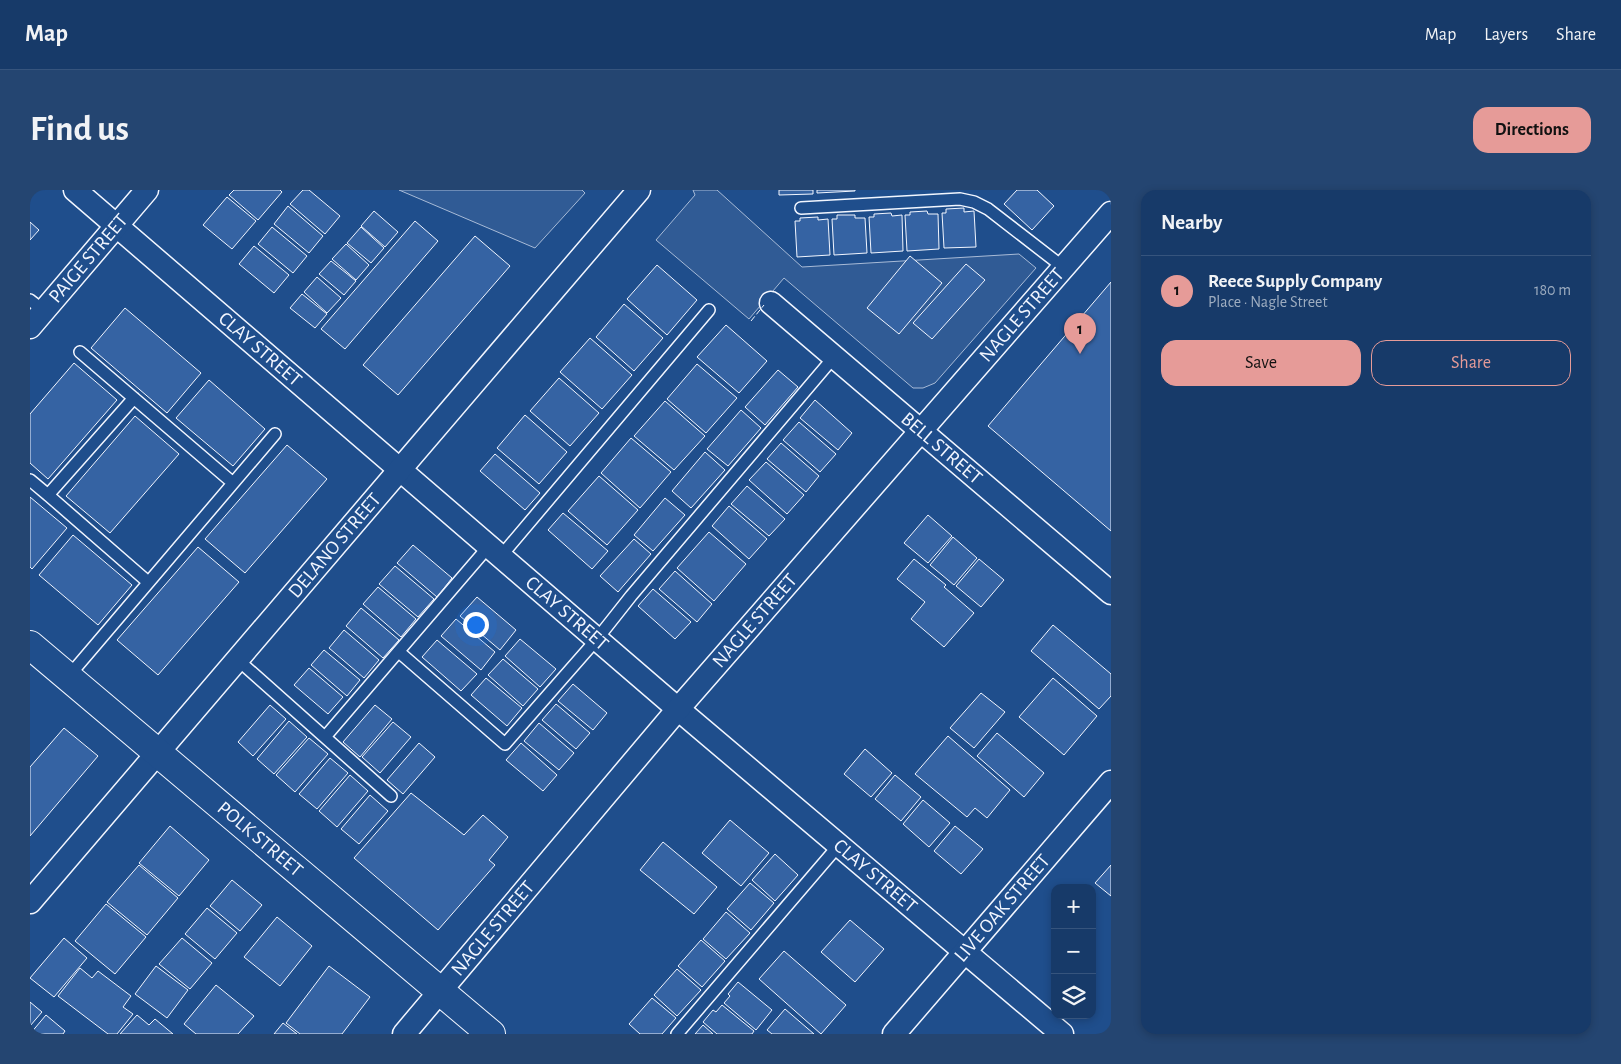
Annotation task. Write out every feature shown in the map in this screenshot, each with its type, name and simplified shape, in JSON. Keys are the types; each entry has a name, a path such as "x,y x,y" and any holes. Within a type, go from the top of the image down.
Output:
{"main road":[{"name":"POLK STREET","path":"30,645 491,1034"}],"street":[{"name":"CLAY STREET","path":"74,190 678,709 1062,1034"},
{"name":"PAIGE STREET","path":"34,313 117,226 147,190"},
{"name":"DELANO STREET","path":"30,902 640,190"},
{"name":"NAGLE STREET","path":"404,1034 678,709 1111,213"},
{"name":"BELL STREET","path":"770,304 921,430 1111,593"},
{"name":"LIVE OAK STREET","path":"894,1034 1111,782"}],"lane":[{"path":"801,208 960,199 974,202 988,209 1063,267"},
{"path":"325,737 399,652 495,551 709,310"},
{"path":"80,352 232,482"},
{"path":"399,652 505,744 598,639 631,596 834,357"},
{"path":"48,495 134,398"},
{"path":"68,676 275,434"},
{"path":"30,480 148,582"},
{"path":"238,660 391,796"},
{"path":"677,1034 839,845"}],"shaded area":[{"path":"399,190 582,190 585,193 535,248"},
{"path":"693,190 717,190 802,267 1019,254 1036,268 935,383 923,388 913,388 784,278 749,319 656,240 695,195"}],"building":[{"path":"234,190 280,190 282,192 258,220 229,195"},
{"path":"303,190 309,190 340,216 325,234 290,204"},
{"path":"779,190 813,190 813,194 779,195"},
{"path":"817,190 855,190 855,191 817,193"},
{"path":"1017,190 1037,190 1054,206 1032,230 1004,204"},
{"path":"227,197 256,221 232,249 203,225"},
{"path":"288,206 323,236 309,253 274,224"},
{"path":"964,208 964,212 974,211 976,247 944,248 942,213 946,213 946,209"},
{"path":"374,211 398,232 385,247 361,226"},
{"path":"927,211 928,214 938,214 939,249 907,251 905,215 910,215 910,212"},
{"path":"891,213 892,216 902,215 903,251 871,253 869,217 874,217 874,214"},
{"path":"837,215 855,215 855,218 865,218 867,253 834,255 832,219 837,219"},
{"path":"818,217 818,220 828,219 830,255 797,257 795,221 800,221 800,218"},
{"path":"415,221 438,241 345,349 321,329"},
{"path":"30,222 39,230 30,240"},
{"path":"272,227 307,256 293,273 258,244"},
{"path":"361,227 384,248 371,263 347,243"},
{"path":"475,236 510,266 398,395 363,365"},
{"path":"346,244 369,265 356,280 332,259"},
{"path":"254,246 289,275 274,293 239,264"},
{"path":"910,256 942,283 899,334 867,308"},
{"path":"331,261 356,281 344,295 319,274"},
{"path":"966,264 985,280 932,339 913,323"},
{"path":"657,265 697,300 667,335 627,299"},
{"path":"317,277 341,298 327,313 304,292"},
{"path":"1111,282 1111,531 988,426"},
{"path":"302,294 327,314 315,328 290,308"},
{"path":"624,304 663,338 634,371 596,337"},
{"path":"125,308 201,373 167,413 91,348"},
{"path":"726,325 767,361 739,393 697,357"},
{"path":"590,338 632,375 602,409 560,372"},
{"path":"74,363 117,400 48,479 30,463 30,414"},
{"path":"697,364 737,398 706,433 667,399"},
{"path":"778,370 798,387 765,425 745,407"},
{"path":"559,378 599,413 570,446 530,411"},
{"path":"209,380 265,429 233,466 176,418"},
{"path":"815,400 852,433 838,450 800,418"},
{"path":"665,401 705,436 674,470 634,436"},
{"path":"741,410 761,428 728,466 707,449"},
{"path":"525,415 567,452 539,484 497,448"},
{"path":"135,416 179,454 110,533 66,496"},
{"path":"799,422 836,454 820,472 783,440"},
{"path":"631,438 671,472 640,508 601,473"},
{"path":"781,443 819,476 806,492 767,459"},
{"path":"287,445 327,479 245,573 205,539"},
{"path":"705,452 725,470 691,508 672,491"},
{"path":"495,454 540,493 525,510 480,471"},
{"path":"766,462 804,495 787,514 749,480"},
{"path":"599,476 638,510 607,545 568,511"},
{"path":"747,486 785,519 769,536 731,504"},
{"path":"30,497 67,528 32,569 30,567"},
{"path":"665,498 685,515 653,551 634,535"},
{"path":"729,506 767,539 749,559 712,526"},
{"path":"563,513 608,551 592,569 548,530"},
{"path":"928,515 952,536 928,563 904,543"},
{"path":"709,532 746,564 714,601 677,568"},
{"path":"73,535 132,585 98,625 39,575"},
{"path":"953,537 977,558 954,585 930,565"},
{"path":"634,539 651,554 618,592 600,576"},
{"path":"413,545 452,578 437,597 397,563"},
{"path":"198,547 239,582 158,675 117,640"},
{"path":"914,559 946,585 944,587 974,613 944,647 911,619 925,602 897,579"},
{"path":"979,559 1004,580 981,607 956,586"},
{"path":"395,566 434,599 418,617 379,584"},
{"path":"675,571 712,604 697,622 659,589"},
{"path":"378,587 416,619 401,637 363,604"},
{"path":"653,589 691,622 675,639 638,606"},
{"path":"477,597 516,630 500,650 460,616"},
{"path":"361,608 399,640 383,658 346,626"},
{"path":"456,619 495,652 481,670 441,636"},
{"path":"1053,625 1111,674 1111,696 1099,709 1031,651"},
{"path":"344,630 379,660 364,678 329,648"},
{"path":"520,639 556,669 540,687 505,656"},
{"path":"437,640 477,674 461,691 422,657"},
{"path":"324,650 360,680 347,696 311,665"},
{"path":"503,659 538,689 523,706 488,675"},
{"path":"309,668 343,697 328,714 294,685"},
{"path":"486,678 522,708 507,726 471,695"},
{"path":"1053,678 1097,716 1064,755 1019,717"},
{"path":"573,684 607,713 593,730 558,701"},
{"path":"981,693 1005,712 974,748 950,728"},
{"path":"556,704 590,733 576,749 542,720"},
{"path":"270,705 286,719 253,756 238,742"},
{"path":"375,705 392,719 360,757 343,742"},
{"path":"289,721 307,737 274,774 257,759"},
{"path":"393,722 411,737 380,773 362,757"},
{"path":"539,723 574,753 559,770 524,741"},
{"path":"64,728 98,756 30,836 30,767"},
{"path":"997,733 1044,773 1024,797 977,756"},
{"path":"948,736 1010,790 987,818 975,808 967,817 915,774"},
{"path":"309,738 328,754 295,792 276,775"},
{"path":"419,743 435,757 403,794 387,780"},
{"path":"521,743 557,775 543,791 506,760"},
{"path":"865,749 892,773 871,797 844,774"},
{"path":"330,758 348,773 317,809 299,794"},
{"path":"350,775 368,791 337,827 319,811"},
{"path":"895,775 921,797 901,821 875,799"},
{"path":"411,793 464,835 483,815 508,837 489,860 495,865 438,930 354,858"},
{"path":"370,795 388,811 359,844 341,829"},
{"path":"923,800 950,823 929,847 903,824"},
{"path":"730,820 769,853 741,886 702,853"},
{"path":"170,826 209,860 179,896 139,863"},
{"path":"955,826 983,849 961,874 934,851"},
{"path":"663,842 717,887 694,914 640,870"},
{"path":"775,854 798,875 775,901 752,880"},
{"path":"139,865 178,898 147,935 107,902"},
{"path":"1111,865 1111,896 1095,883"},
{"path":"232,880 262,905 240,931 210,906"},
{"path":"750,883 774,903 751,930 727,909"},
{"path":"106,904 146,937 115,974 75,941"},
{"path":"207,908 237,933 215,959 185,934"},
{"path":"726,912 750,933 726,959 703,939"},
{"path":"277,917 312,946 280,986 244,957"},
{"path":"850,920 884,949 855,982 821,952"},
{"path":"64,938 87,958 54,997 30,978"},
{"path":"182,938 212,963 190,989 159,964"},
{"path":"701,940 725,961 702,987 678,966"},
{"path":"784,951 846,1005 821,1034 759,979"},
{"path":"156,966 188,990 167,1018 135,994"},
{"path":"329,966 370,997 342,1034 300,1034 286,1023"},
{"path":"80,968 92,978 98,971 131,996 123,1007 133,1014 117,1034 108,1034 58,996"},
{"path":"677,969 701,990 677,1016 654,995"},
{"path":"738,982 772,1010 756,1030 724,1003 730,996 728,994"},
{"path":"216,985 254,1016 238,1034 196,1034 184,1024"},
{"path":"652,998 676,1018 662,1034 640,1034 629,1024"},
{"path":"30,1002 42,1012 30,1026"},
{"path":"722,1005 754,1031 752,1034 717,1034 703,1022 713,1010 716,1012"},
{"path":"785,1009 814,1034 772,1034 767,1030"},
{"path":"46,1015 65,1031 63,1034 30,1034"},
{"path":"137,1015 149,1025 155,1019 173,1034 120,1034"},
{"path":"283,1023 297,1034 274,1034"},
{"path":"703,1025 713,1034 695,1034"}],"fence":[{"path":"751,321 764,305"}],"place":[{"name":"Reece Supply Company","path":"1080,354"}]}
